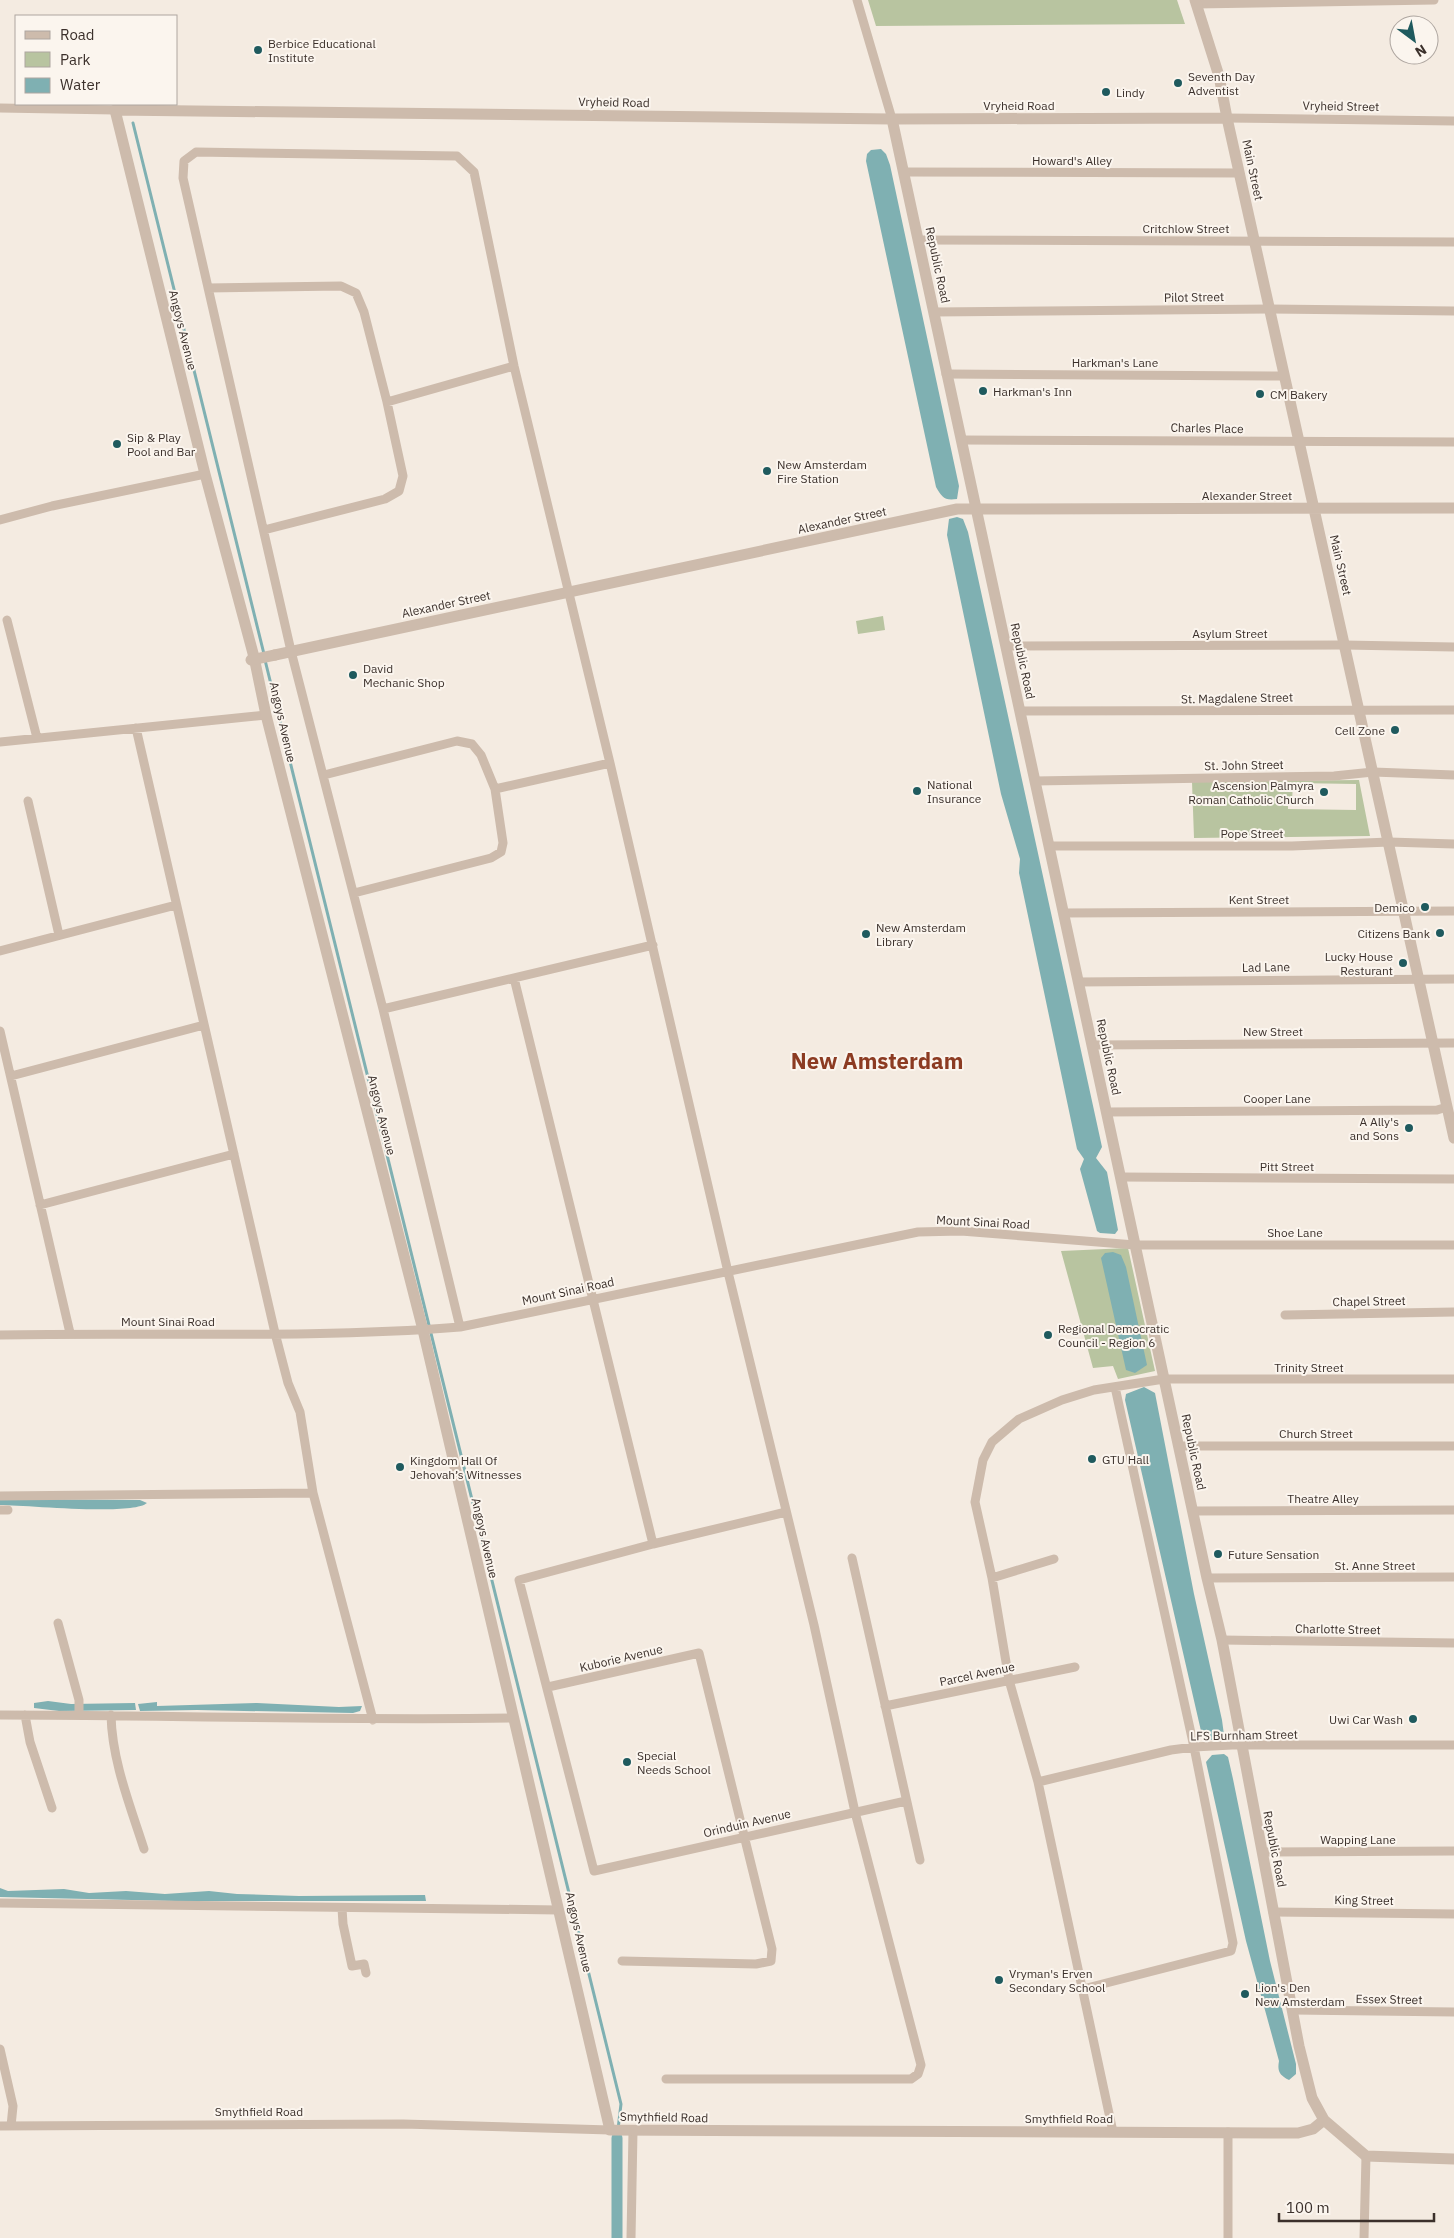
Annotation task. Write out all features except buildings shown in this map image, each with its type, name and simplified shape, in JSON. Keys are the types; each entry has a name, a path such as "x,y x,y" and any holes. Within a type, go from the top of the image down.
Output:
{"street":[{"name":"Republic Road","path":"857,0 892,119 904,172 975,508 1222,1640 1293,2010 1312,2098 1324,2120"},
{"path":"1196,2 1434,0"},
{"name":"Main Street","path":"1196,2 1220,76 1239,173 1454,1138"},
{"name":"Vryheid Road","path":"0,108 892,119 1227,118"},
{"name":"Angoys Avenue","path":"114,110 266,715 426,1329 513,1718 560,1910 610,2130"},
{"name":"Vryheid Street","path":"1227,118 1454,122"},
{"path":"460,1327 383,1009 291,651 183,178 184,161 196,152 457,156 474,172 514,366 653,945 728,1272 814,1625 855,1812 921,2064 918,2074 910,2079 666,2079"},
{"name":"Howard's Alley","path":"904,172 1239,173"},
{"name":"Critchlow Street","path":"918,240 1454,242"},
{"path":"208,288 341,286 356,293 364,312 387,402 403,476 399,490 385,499 264,530"},
{"name":"Pilot Street","path":"934,312 1270,309 1454,311"},
{"path":"387,402 514,366"},
{"name":"Harkman's Lane","path":"946,374 1284,376"},
{"name":"Charles Place","path":"961,440 1454,442"},
{"path":"0,520 52,506 205,474"},
{"name":"Alexander Street","path":"253,658 957,509 1454,508"},
{"path":"7,620 37,738"},
{"name":"Asylum Street","path":"1006,646 1344,645 1454,647"},
{"name":"St. Magdalene Street","path":"1020,711 1454,710"},
{"path":"0,742 266,715"},
{"path":"136,728 275,1333 288,1384 300,1412 313,1493 373,1720"},
{"path":"324,775 458,741 472,744 481,755 495,790 503,843 500,852 491,858 354,893"},
{"path":"495,790 610,763"},
{"name":"St. John Street","path":"1035,781 1334,776 1372,772 1454,775"},
{"path":"28,801 59,935"},
{"name":"Pope Street","path":"1049,846 1292,846 1389,842 1454,844"},
{"path":"0,951 176,906"},
{"name":"Kent Street","path":"1064,913 1454,911"},
{"path":"383,1009 653,945"},
{"path":"514,978 653,1544"},
{"name":"Lad Lane","path":"1078,982 1454,979"},
{"path":"11,1076 204,1025"},
{"path":"0,1030 70,1333"},
{"name":"New Street","path":"1092,1045 1454,1044"},
{"name":"Cooper Lane","path":"1106,1112 1437,1110 1447,1107"},
{"path":"40,1205 234,1154"},
{"name":"Pitt Street","path":"1120,1177 1454,1179"},
{"name":"Mount Sinai Road","path":"0,1335 275,1333 460,1327 918,1232 961,1231 1135,1245"},
{"name":"Shoe Lane","path":"1135,1245 1454,1245"},
{"name":"Chapel Street","path":"1285,1315 1454,1312"},
{"name":"Trinity Street","path":"1113,2132 1038,1782 1009,1680 992,1578 975,1502 983,1460 992,1442 1019,1419 1062,1400 1094,1390 1164,1379 1454,1379"},
{"path":"1083,1989 1231,1952 1233,1943 1194,1748 1115,1387"},
{"name":"Church Street","path":"1179,1446 1454,1446"},
{"path":"0,1496 313,1493"},
{"name":"Theatre Alley","path":"1193,1511 1454,1510"},
{"path":"548,1687 519,1580 653,1544 786,1512"},
{"path":"852,1558 920,1860"},
{"path":"992,1578 1054,1559"},
{"name":"St. Anne Street","path":"1207,1578 1454,1576"},
{"path":"58,1623 79,1700 79,1713"},
{"name":"Charlotte Street","path":"1222,1640 1454,1643"},
{"name":"Kuborie Avenue","path":"548,1687 699,1653 745,1836"},
{"name":"Parcel Avenue","path":"885,1706 1075,1667"},
{"name":"Orinduin Avenue","path":"548,1687 594,1871 906,1801"},
{"path":"0,1715 79,1713 373,1720 513,1718"},
{"path":"25,1715 30,1742 52,1808"},
{"path":"111,1715 111,1733 118,1767 144,1849"},
{"name":"LFS Burnham Street","path":"1038,1782 1171,1750 1243,1746 1454,1745"},
{"path":"622,1962 756,1964 771,1962 772,1949 745,1836"},
{"name":"Wapping Lane","path":"1262,1852 1454,1851"},
{"path":"0,1903 560,1910"},
{"path":"342,1908 343,1924 352,1966 364,1964 366,1973"},
{"name":"King Street","path":"1273,1912 1454,1914"},
{"name":"Essex Street","path":"1293,2010 1454,2012"},
{"path":"0,2049 13,2106 12,2126"},
{"path":"1324,2120 1366,2156 1454,2159"},
{"name":"Smythfield Road","path":"0,2126 403,2124 633,2131 1298,2133 1313,2129 1324,2120"},
{"path":"631,2238 633,2131"},
{"path":"1228,2132 1228,2238"},
{"path":"1364,2238 1366,2156"}],"green space":[{"path":"868,0 1177,0 1185,24 876,26"},
{"path":"883,616 885,630 858,634 856,621"},
{"path":"1359,780 1370,836 1194,838 1192,782","holes":["1293,783 1356,784 1356,810 1288,809 1288,801 1292,801"]},
{"path":"1128,1248 1155,1371 1118,1379 1113,1366 1093,1368 1061,1251"}],"water":[{"path":"881,149 886,154 890,165 959,486 957,499 944,498 936,487 866,161 867,154 871,150"},
{"path":"957,517 963,519 968,532 1102,1147 1096,1158 1107,1172 1118,1230 1115,1234 1097,1231 1080,1169 1084,1159 1077,1149 1019,873 1020,859 1001,794 947,535 949,519"},
{"path":"1113,1252 1121,1255 1126,1267 1147,1365 1135,1373 1126,1370 1101,1258 1105,1253"},
{"path":"1144,1387 1155,1393 1194,1594 1222,1720 1224,1735 1215,1740 1205,1740 1201,1731 1125,1400 1126,1394"},
{"path":"0,1499 140,1500 147,1503 137,1507 121,1509 77,1509 0,1505"},
{"path":"48,1701 71,1704 135,1703 136,1710 59,1711 34,1708 34,1703"},
{"path":"157,1702 157,1706 257,1703 339,1707 362,1706 360,1711 353,1713 197,1710 140,1711 138,1704"},
{"path":"1224,1754 1228,1757 1270,1961 1296,2064 1296,2074 1289,2080 1281,2075 1278,2068 1279,2061 1246,1941 1206,1762 1212,1755"},
{"path":"0,1888 8,1891 64,1889 89,1893 126,1891 165,1894 209,1891 299,1896 425,1895 426,1901 175,1901 0,1897"}],"waterway":[{"path":"133,123 264,654"},
{"path":"265,660 621,2104 617,2138"},
{"path":"617,2138 617,2238"}],"place":[{"name":"Berbice Educational Institute","path":"258,50"},
{"name":"Seventh Day Adventist","path":"1178,83"},
{"name":"Lindy","path":"1106,92"},
{"name":"Harkman's Inn","path":"983,391"},
{"name":"CM Bakery","path":"1260,394"},
{"name":"Sip & Play Pool and Bar","path":"117,444"},
{"name":"New Amsterdam Fire Station","path":"767,471"},
{"name":"David Mechanic Shop","path":"353,675"},
{"name":"Cell Zone","path":"1395,730"},
{"name":"National Insurance","path":"917,791"},
{"name":"Ascension Palmyra Roman Catholic Church","path":"1324,792"},
{"name":"Demico","path":"1425,907"},
{"name":"Citizens Bank","path":"1440,933"},
{"name":"New Amsterdam Library","path":"866,934"},
{"name":"Lucky House Resturant","path":"1403,963"},
{"name":"A Ally's and Sons","path":"1409,1128"},
{"name":"Regional Democratic Council - Region 6","path":"1048,1335"},
{"name":"GTU Hall","path":"1092,1459"},
{"name":"Kingdom Hall Of Jehovah’s Witnesses","path":"400,1467"},
{"name":"Future Sensation","path":"1218,1554"},
{"name":"Uwi Car Wash","path":"1413,1719"},
{"name":"Special Needs School","path":"627,1762"},
{"name":"Vryman's Erven Secondary School","path":"999,1980"},
{"name":"Lion's Den New Amsterdam","path":"1245,1994"}],"district":[{"name":"New Amsterdam","path":"877,1060"}]}
